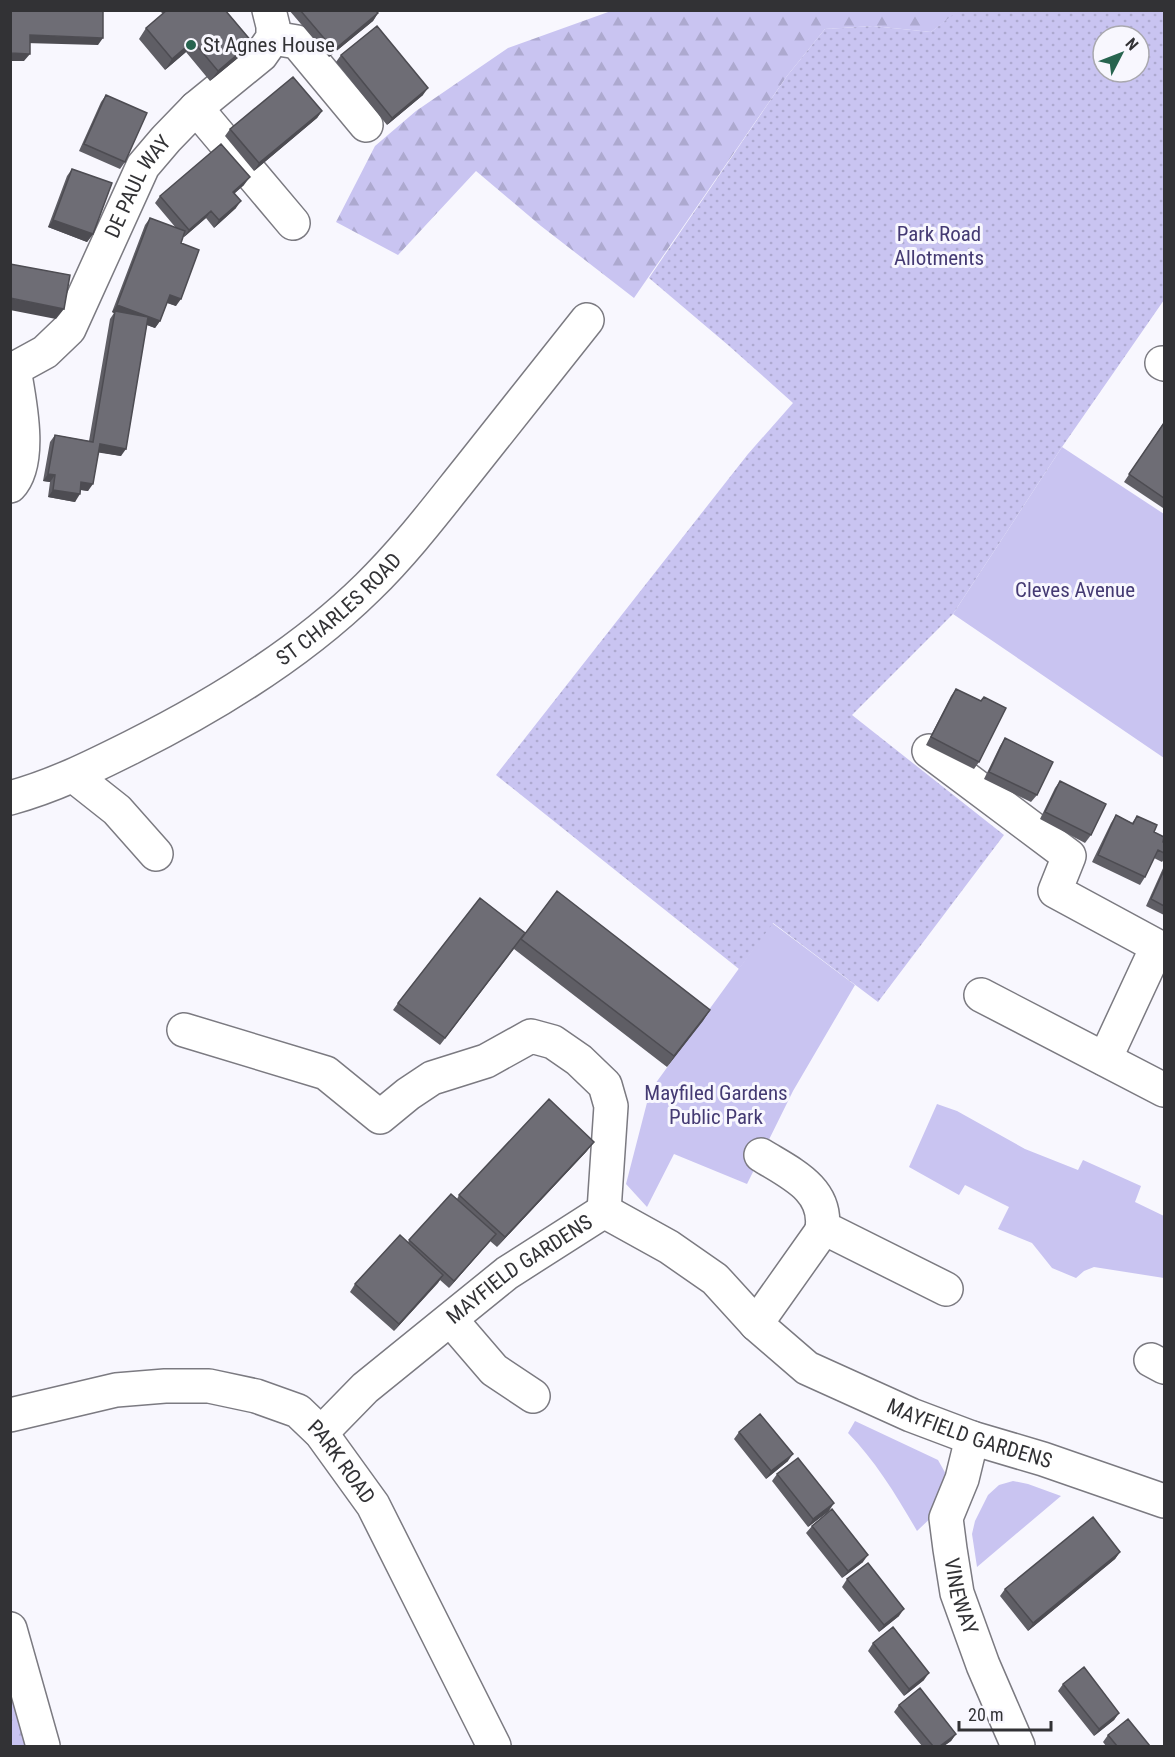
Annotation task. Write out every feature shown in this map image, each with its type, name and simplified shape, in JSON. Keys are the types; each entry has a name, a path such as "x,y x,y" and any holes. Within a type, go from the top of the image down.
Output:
{"street":[{"name":"DE PAUL WAY","path":"12,369 45,352 69,329 142,166 196,108 261,55 271,24"},
{"path":"271,24 297,42 366,125"},
{"path":"196,108 293,223"},
{"name":"ST CHARLES ROAD","path":"10,798 43,789 74,776 175,725 238,688 300,646 368,587 427,521 587,320"},
{"path":"10,486 16,480 24,447 12,369"},
{"path":"929,751 1069,856 1055,891 1161,949 1105,1059"},
{"path":"74,776 117,810 156,854"},
{"path":"981,995 1164,1090"},
{"path":"184,1030 326,1073 380,1117 432,1078 486,1061 531,1036 553,1042 579,1060 605,1085 611,1106 604,1211"},
{"path":"761,1155 808,1185 820,1206 822,1229 946,1289"},
{"name":"MAYFIELD GARDENS","path":"321,1433 365,1388 507,1273 604,1211 669,1247 715,1279 756,1324 807,1368 911,1415 972,1438 1164,1501"},
{"path":"756,1324 824,1228"},
{"path":"451,1320 494,1370 533,1396"},
{"name":"PARK ROAD","path":"10,1415 116,1390 165,1386 209,1386 256,1396 298,1411 321,1433 372,1505 494,1746"},
{"name":"VINEWAY","path":"972,1438 962,1479 946,1518 950,1550 957,1593 983,1665 1018,1746"},
{"path":"10,1629 43,1746"}],"green space":[{"name":"Park Road Allotments","path":"959,10 1164,11 1164,300 1062,447 953,614 852,715 1004,835 878,1002 773,923 739,969 496,775 748,454 793,403 649,278 787,76 825,29 873,26 931,32"},
{"path":"611,11 959,11 931,32 873,26 825,29 787,76 634,298 541,226 476,171 398,255 336,222 375,146 416,111 508,48"},
{"name":"Cleves Avenue","path":"1062,447 1164,514 1164,758 953,614"},
{"name":"Mayfiled Gardens Public Park","path":"772,923 855,985 793,1091 747,1184 674,1154 647,1207 626,1184 650,1091"},
{"path":"937,1104 957,1111 1025,1149 1078,1170 1083,1160 1141,1186 1135,1202 1164,1216 1164,1278 1094,1267 1084,1271 1076,1278 1052,1268 1032,1243 998,1229 1009,1207 965,1185 959,1195 909,1167"},
{"path":"855,1421 938,1460 947,1476 939,1510 917,1531 877,1467 848,1433"},
{"path":"1013,1481 1061,1496 977,1567 972,1534 975,1521 988,1495 999,1485"},
{"path":"11,1629 43,1746 11,1746"}],"building":[{"path":"10,10 103,10 103,38 30,35 30,54 10,53"},
{"name":"St Agnes House","path":"167,10 225,10 252,42 218,71 193,41 172,59 146,28"},
{"path":"300,10 375,10 378,13 334,50"},
{"path":"377,26 428,88 392,118 341,55"},
{"path":"293,77 322,111 259,163 230,129"},
{"path":"106,95 147,113 125,162 84,144"},
{"path":"221,144 250,177 233,192 241,201 219,220 211,211 189,230 160,196"},
{"path":"72,169 112,183 93,234 53,220"},
{"path":"150,218 185,231 181,243 199,250 181,299 170,295 160,321 117,305"},
{"path":"10,264 70,275 64,309 10,298"},
{"path":"115,311 148,317 126,449 100,444 93,484 81,482 80,494 53,490 55,475 48,474 55,435 93,442"},
{"path":"1164,423 1164,498 1129,474"},
{"path":"956,689 981,701 984,697 1006,708 979,762 931,737"},
{"path":"1005,738 1053,762 1037,795 989,772"},
{"path":"1060,781 1106,804 1091,835 1045,812"},
{"path":"1116,815 1133,824 1137,816 1157,825 1154,832 1164,837 1164,853 1158,850 1145,877 1098,855"},
{"path":"1164,870 1164,906 1151,899"},
{"path":"557,891 710,1010 674,1056 521,939"},
{"path":"480,898 525,933 445,1038 398,1003"},
{"path":"549,1099 594,1142 505,1237 459,1195"},
{"path":"451,1194 496,1234 454,1281 409,1240"},
{"path":"400,1235 443,1275 399,1324 355,1284"},
{"path":"760,1414 793,1454 771,1471 739,1432"},
{"path":"798,1458 834,1503 813,1519 777,1474"},
{"path":"832,1509 868,1555 848,1571 812,1526"},
{"path":"1093,1517 1120,1552 1033,1623 1005,1589"},
{"path":"868,1563 904,1609 884,1625 847,1579"},
{"path":"893,1627 929,1673 909,1689 873,1643"},
{"path":"1084,1667 1119,1713 1099,1729 1063,1684"},
{"path":"920,1688 956,1734 940,1746 933,1746 899,1705"},
{"path":"1128,1719 1150,1746 1117,1746 1108,1735"}],"place":[{"name":"St Agnes House","path":"191,45"}]}
